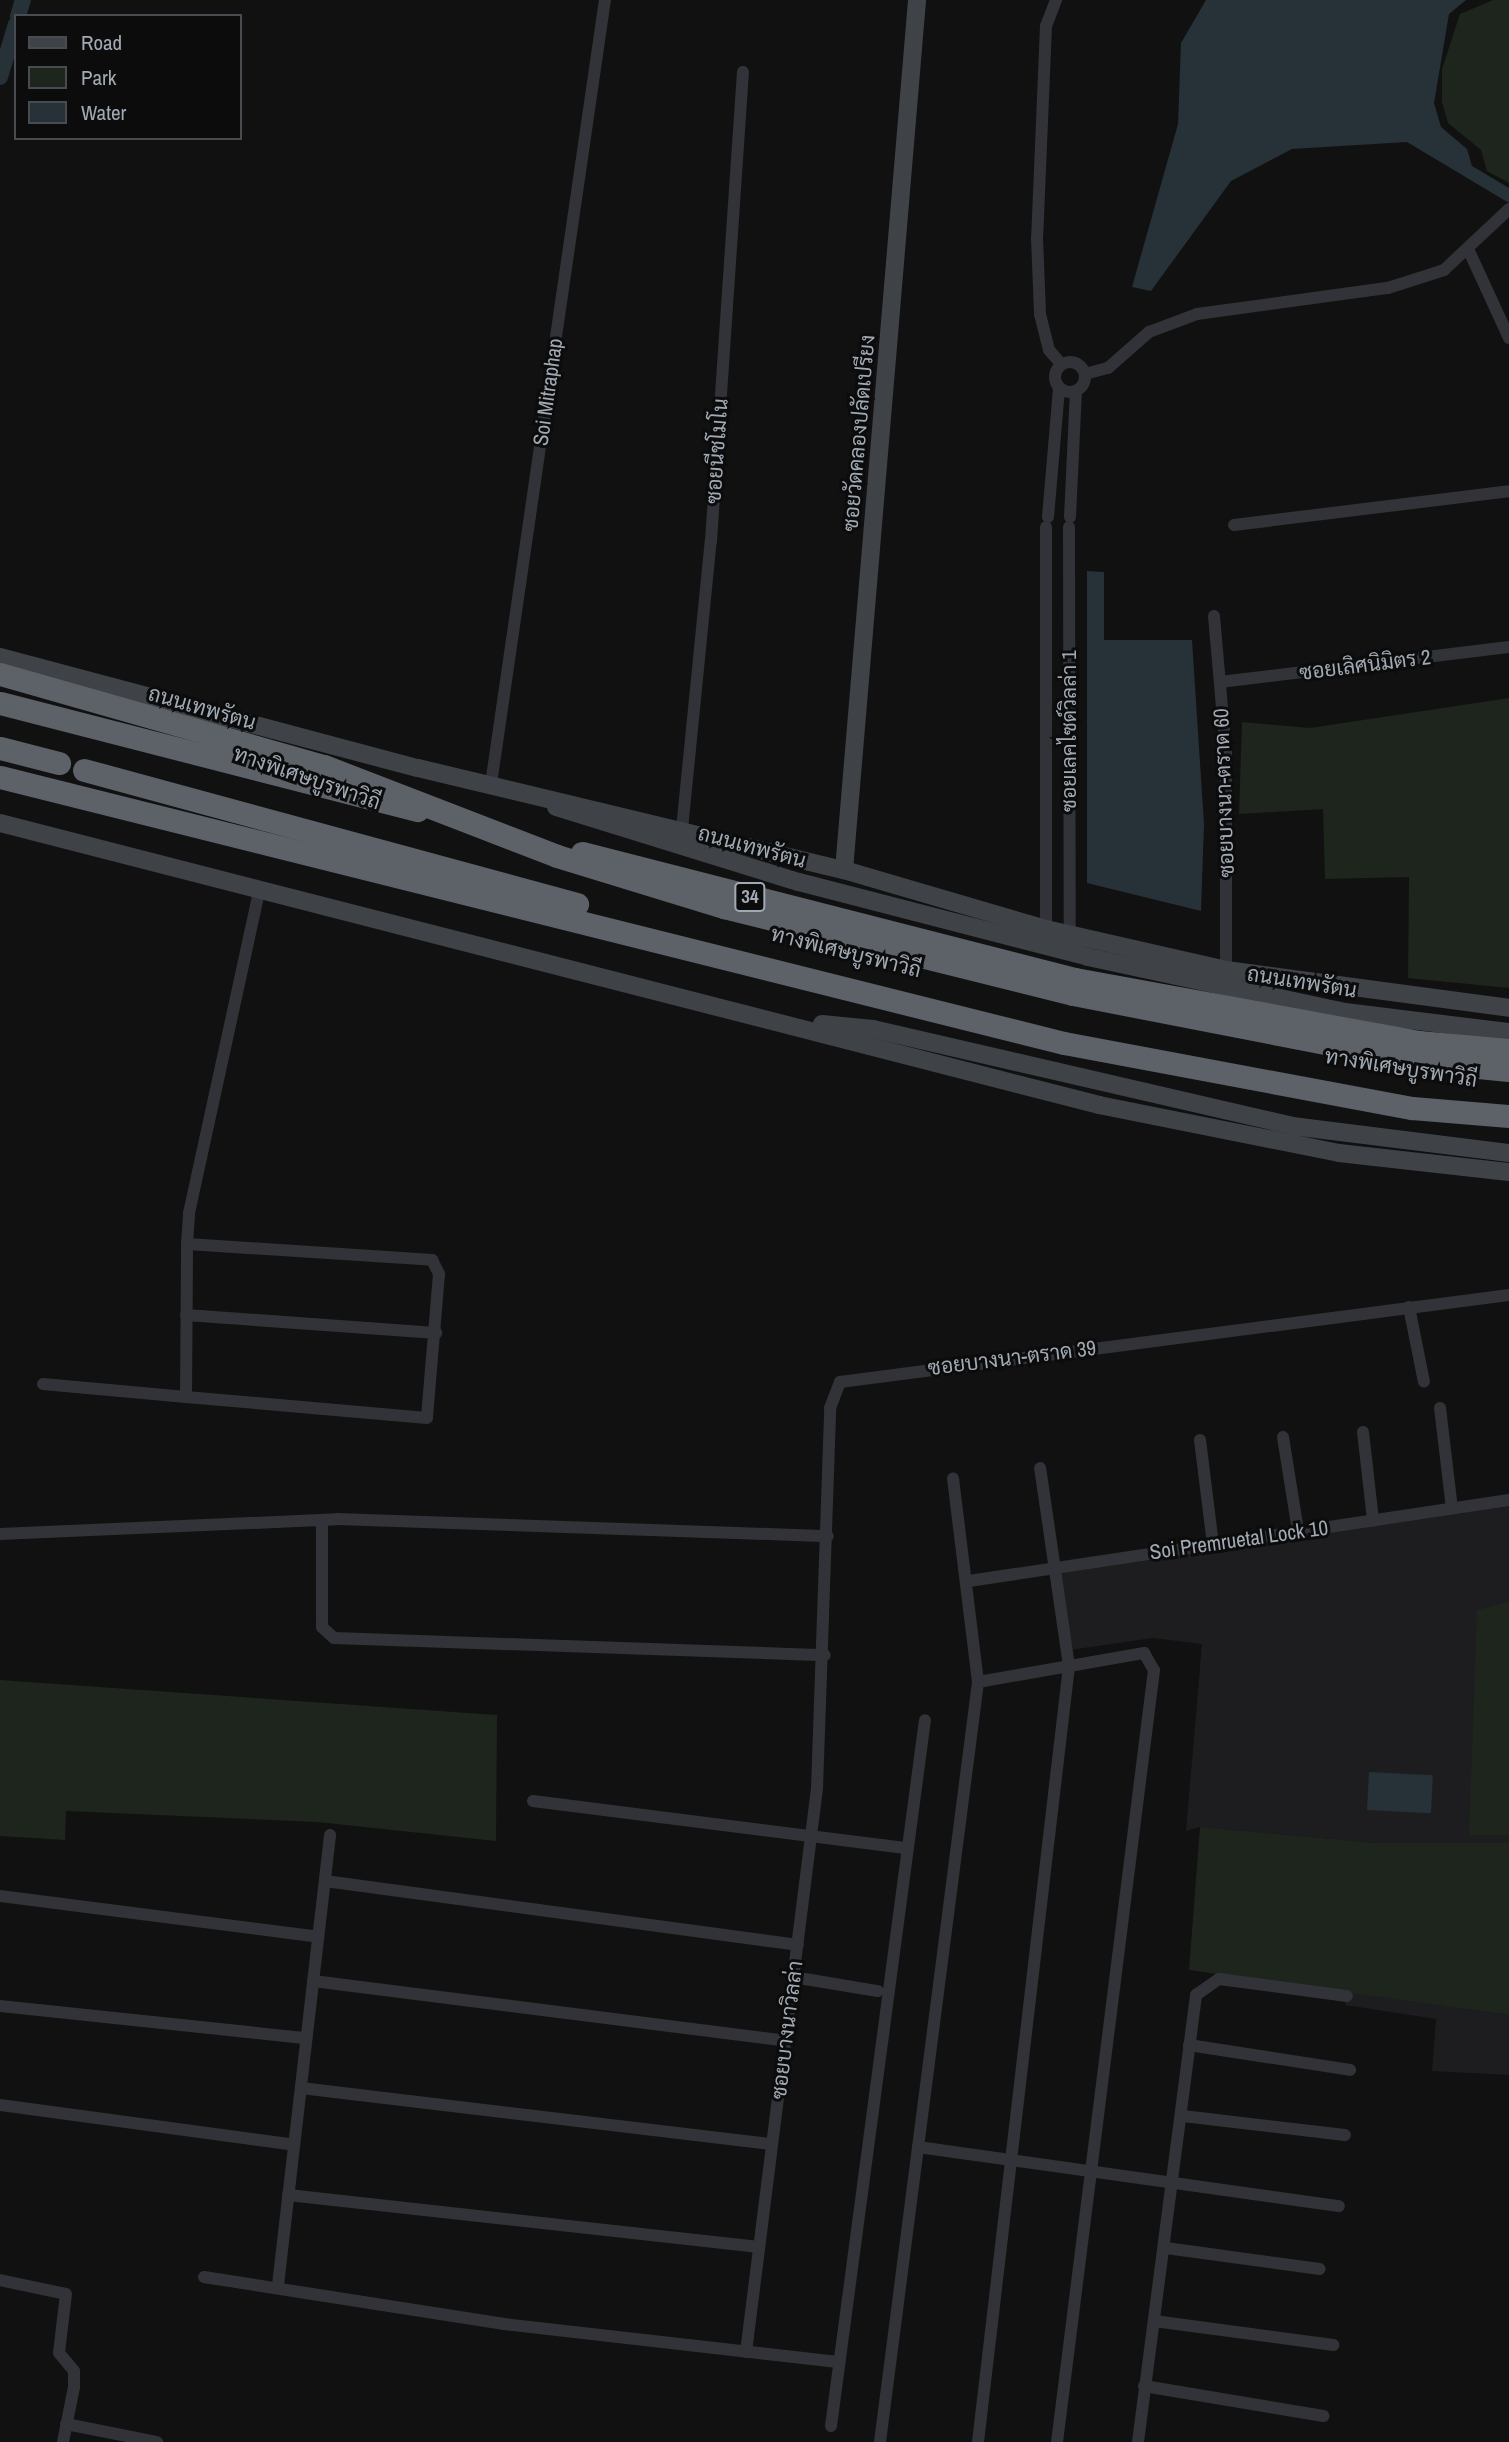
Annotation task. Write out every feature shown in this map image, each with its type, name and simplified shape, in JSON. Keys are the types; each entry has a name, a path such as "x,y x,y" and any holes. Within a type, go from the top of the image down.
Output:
{"highway":[{"path":"0,674 297,757 557,856 724,907 1073,993 1417,1061 1509,1070"},
{"name":"ทางพิเศษบูรพาวิถี","path":"0,690 293,771 552,869 720,920 1070,1007 1415,1075 1509,1083"},
{"name":"ถนนเทพรัตน","path":"0,703 1074,979 1419,1042 1509,1050"},
{"path":"0,748 59,763"},
{"name":"ทางพิเศษบูรพาวิถี","path":"84,770 1065,1032 1413,1097 1509,1106"},
{"path":"0,777 1064,1042 1412,1108 1509,1116"}],"main road":[{"name":"ซอยวัดคลองปลัดเปรียง","path":"845,870 917,0"},
{"name":"ถนนเทพรัตน","path":"0,657 491,784 845,870 1046,929 1226,970 1509,1008"},
{"path":"524,792 579,818 1088,957 1345,1012 1509,1032"},
{"path":"0,823 259,892 1099,1105 1339,1153 1509,1172"},
{"path":"763,1018 873,1029 1292,1126 1509,1153"}],"street":[{"name":"Soi Mitraphap","path":"491,784 605,0"},
{"path":"1056,0 1046,26 1037,238 1040,314 1049,350 1061,365 1080,365 1085,374 1108,368 1149,332 1209,312 1388,288 1444,270 1469,251 1508,210"},
{"name":"ซอยนีชโมโน","path":"682,829 711,541 743,72"},
{"path":"1469,251 1509,338"},
{"name":"ซอยเลคไซด์วิลล่า 1","path":"1046,929 1047,522 1059,388 1054,380 1061,365"},
{"name":"ซอยเลคไซด์วิลล่า 1","path":"1070,934 1070,522 1076,392 1085,374"},
{"path":"1059,388 1076,392"},
{"path":"1234,525 1509,491"},
{"path":"1049,498 1071,501"},
{"name":"ซอยบางนา-ตราด 60","path":"1214,616 1220,682 1226,970"},
{"name":"ซอยเลิศนิมิตร 2","path":"1220,682 1509,647"},
{"path":"186,1397 187,1244 259,892"},
{"path":"43,1384 427,1418 439,1274 432,1260 187,1244"},
{"name":"ซอยบางนา-ตราด 39","path":"821,1707 825,1655 830,1408 840,1382 850,1377 1509,1295"},
{"path":"1409,1307 1424,1381"},
{"path":"186,1315 436,1333"},
{"path":"1440,1408 1452,1508"},
{"path":"1363,1432 1373,1520"},
{"path":"1283,1437 1298,1531"},
{"path":"1200,1440 1213,1544"},
{"path":"978,2442 1069,1666 1040,1468"},
{"path":"880,2442 978,1682 969,1581 953,1479"},
{"name":"Soi Premruetal Lock 10","path":"969,1581 1509,1500"},
{"path":"0,1534 322,1520 828,1536"},
{"path":"322,1520 322,1627 334,1638 825,1655"},
{"path":"978,1682 1144,1653 1154,1670 1058,2442"},
{"name":"ซอยบางนาวิลล่า","path":"746,2352 811,1836 821,1707"},
{"path":"831,2426 905,1848 925,1720"},
{"path":"533,1801 905,1848"},
{"path":"278,2285 330,1835"},
{"path":"325,1881 798,1945"},
{"path":"0,1896 318,1937"},
{"path":"793,1977 878,1991"},
{"path":"313,1980 785,2041"},
{"path":"1138,2442 1166,2248 1196,1995 1209,1980 1347,1996"},
{"path":"0,2006 306,2038"},
{"path":"1189,2045 1350,2070"},
{"path":"301,2088 772,2144"},
{"path":"0,2105 294,2145"},
{"path":"1183,2116 1345,2135"},
{"path":"918,2147 1172,2185 1339,2206"},
{"path":"288,2194 759,2246"},
{"path":"1166,2248 1320,2269"},
{"path":"204,2277 278,2285 504,2324 838,2362"},
{"path":"0,2280 66,2294 59,2353 74,2371 63,2442"},
{"path":"1154,2321 1333,2345"},
{"path":"1144,2386 1324,2416"},
{"path":"66,2424 150,2441"}],"shaded area":[{"path":"1509,1505 1509,1843 1376,1843 1200,1827 1186,1831 1202,1644 1153,1638 1070,1650 1056,1568"},
{"path":"1349,1992 1509,2015 1509,2075 1432,2071 1436,2019 1345,2005"}],"green space":[{"path":"1493,0 1509,0 1509,183 1487,171 1481,150 1448,123 1442,102 1442,69 1460,14"},
{"path":"1509,698 1509,988 1408,978 1409,877 1325,879 1323,809 1239,814 1242,722 1310,728"},
{"path":"1509,1602 1509,1835 1469,1835 1477,1610"},
{"path":"0,1680 497,1715 496,1841 317,1822 66,1811 65,1840 0,1836"},
{"path":"1200,1827 1376,1843 1509,1843 1509,2015 1189,1970"}],"water":[{"path":"1206,0 1466,0 1449,14 1434,103 1441,127 1467,149 1472,166 1509,188 1509,203 1407,142 1292,149 1231,181 1151,291 1132,287 1178,124 1181,43"},
{"path":"1087,571 1104,572 1104,640 1192,640 1204,824 1201,911 1087,883"},
{"path":"1369,1772 1433,1775 1431,1813 1367,1810"}],"waterway":[{"path":"19,14 23,0"},
{"path":"0,77 14,31"}]}
